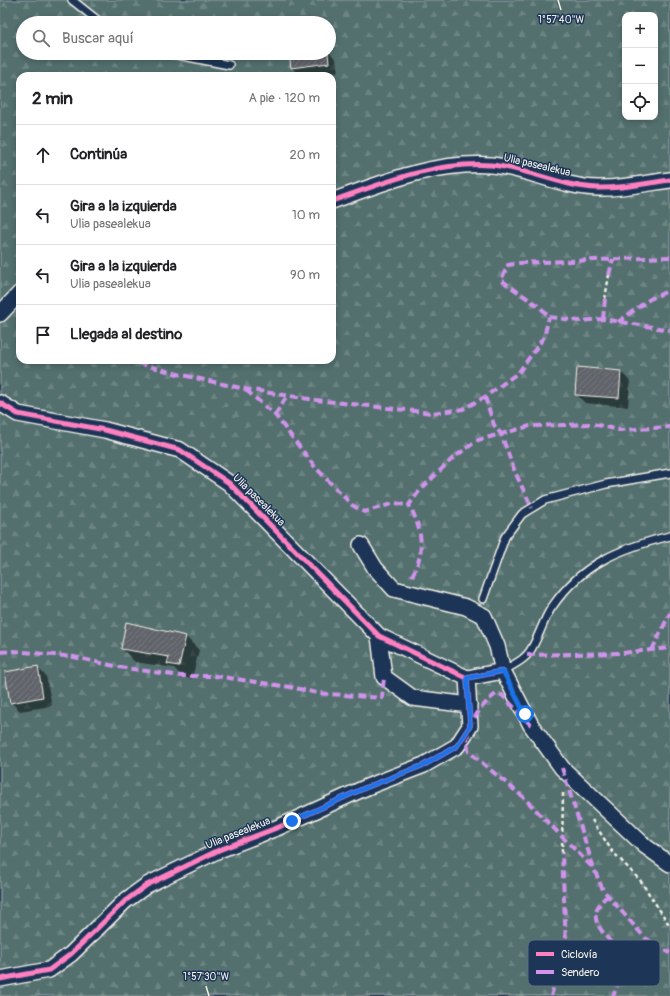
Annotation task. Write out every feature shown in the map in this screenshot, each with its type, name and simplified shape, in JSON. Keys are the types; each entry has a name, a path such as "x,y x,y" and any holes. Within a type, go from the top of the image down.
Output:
{"street":[{"name":"Ulia pasealekua","path":"336,200 416,172 456,165 492,165 597,188 627,186 670,180"},
{"path":"0,314 16,297"},
{"name":"Ulia pasealekua","path":"0,403 18,414 105,430 180,450 228,483 378,636 467,678 470,726 457,746 424,765 367,787 279,827 219,850 147,885 125,901 71,954 49,970 0,979"},
{"path":"361,545 375,568 394,589 466,607 484,616 497,646 503,671 531,725 562,768 645,846 670,864"},
{"path":"378,636 384,677 413,698 469,705"},
{"path":"467,678 503,671"}],"lane":[{"path":"72,0 92,16"},
{"path":"203,60 229,65"},
{"path":"483,599 505,537 522,514 545,500 606,484 670,473"},
{"path":"503,671 527,655 552,607 575,580 604,558 635,544 670,536"}],"path":[{"path":"605,300 609,275"},
{"path":"562,768 562,853"},
{"path":"589,816 612,851 640,880 670,926"}],"green space":[{"path":"0,0 670,0 670,996 0,996"}],"building":[{"path":"290,60 329,60 329,63 291,68"},
{"path":"577,367 621,371 619,398 575,395"},
{"path":"126,622 186,636 179,666 167,664 169,657 121,649"},
{"path":"38,666 43,697 10,703 5,672"}],"marked path":[{"path":"670,257 519,263 508,265 501,280 541,308 549,317 579,321 603,319 670,330"},
{"path":"609,275 613,259"},
{"path":"618,322 650,299 670,290"},
{"path":"603,319 605,299"},
{"path":"142,364 245,389 316,400 432,413 463,409 485,397 519,372 544,337 549,317"},
{"path":"246,390 275,415 315,467 352,505 364,512 395,503 409,505"},
{"path":"275,415 287,396"},
{"path":"485,397 494,425 501,434 515,472 532,508"},
{"path":"412,576 419,558 421,540 417,522 409,505 420,490 453,458 478,440 530,426 593,424 619,430 670,427"},
{"path":"652,650 670,613"},
{"path":"527,655 622,653 670,648"},
{"path":"0,652 14,651 74,657 119,667 181,676 215,676 290,687 317,693 382,698 384,677"},
{"path":"531,725 502,695 496,694 478,712 470,728 467,744 469,752 523,797 594,869"},
{"path":"562,768 594,869 603,890 648,940"},
{"path":"562,853 566,940"},
{"path":"608,895 599,905 596,914 597,922 609,940"},
{"path":"660,947 670,953"},
{"path":"551,996 554,986"},
{"path":"613,996 617,986"}],"cycle path":[{"path":"336,200 410,175 450,166 491,165 518,170 584,187 598,188 625,187 670,180"},
{"path":"0,403 18,414 105,430 180,450 229,483 379,636 467,678 503,671"},
{"path":"0,979 49,970 71,954 125,901 147,885 219,850 279,827 367,787 424,765 457,746 470,726 467,678"}],"route":[{"path":"292,821 367,787 424,765 457,746 470,726 467,678 503,671 525,714"}]}
